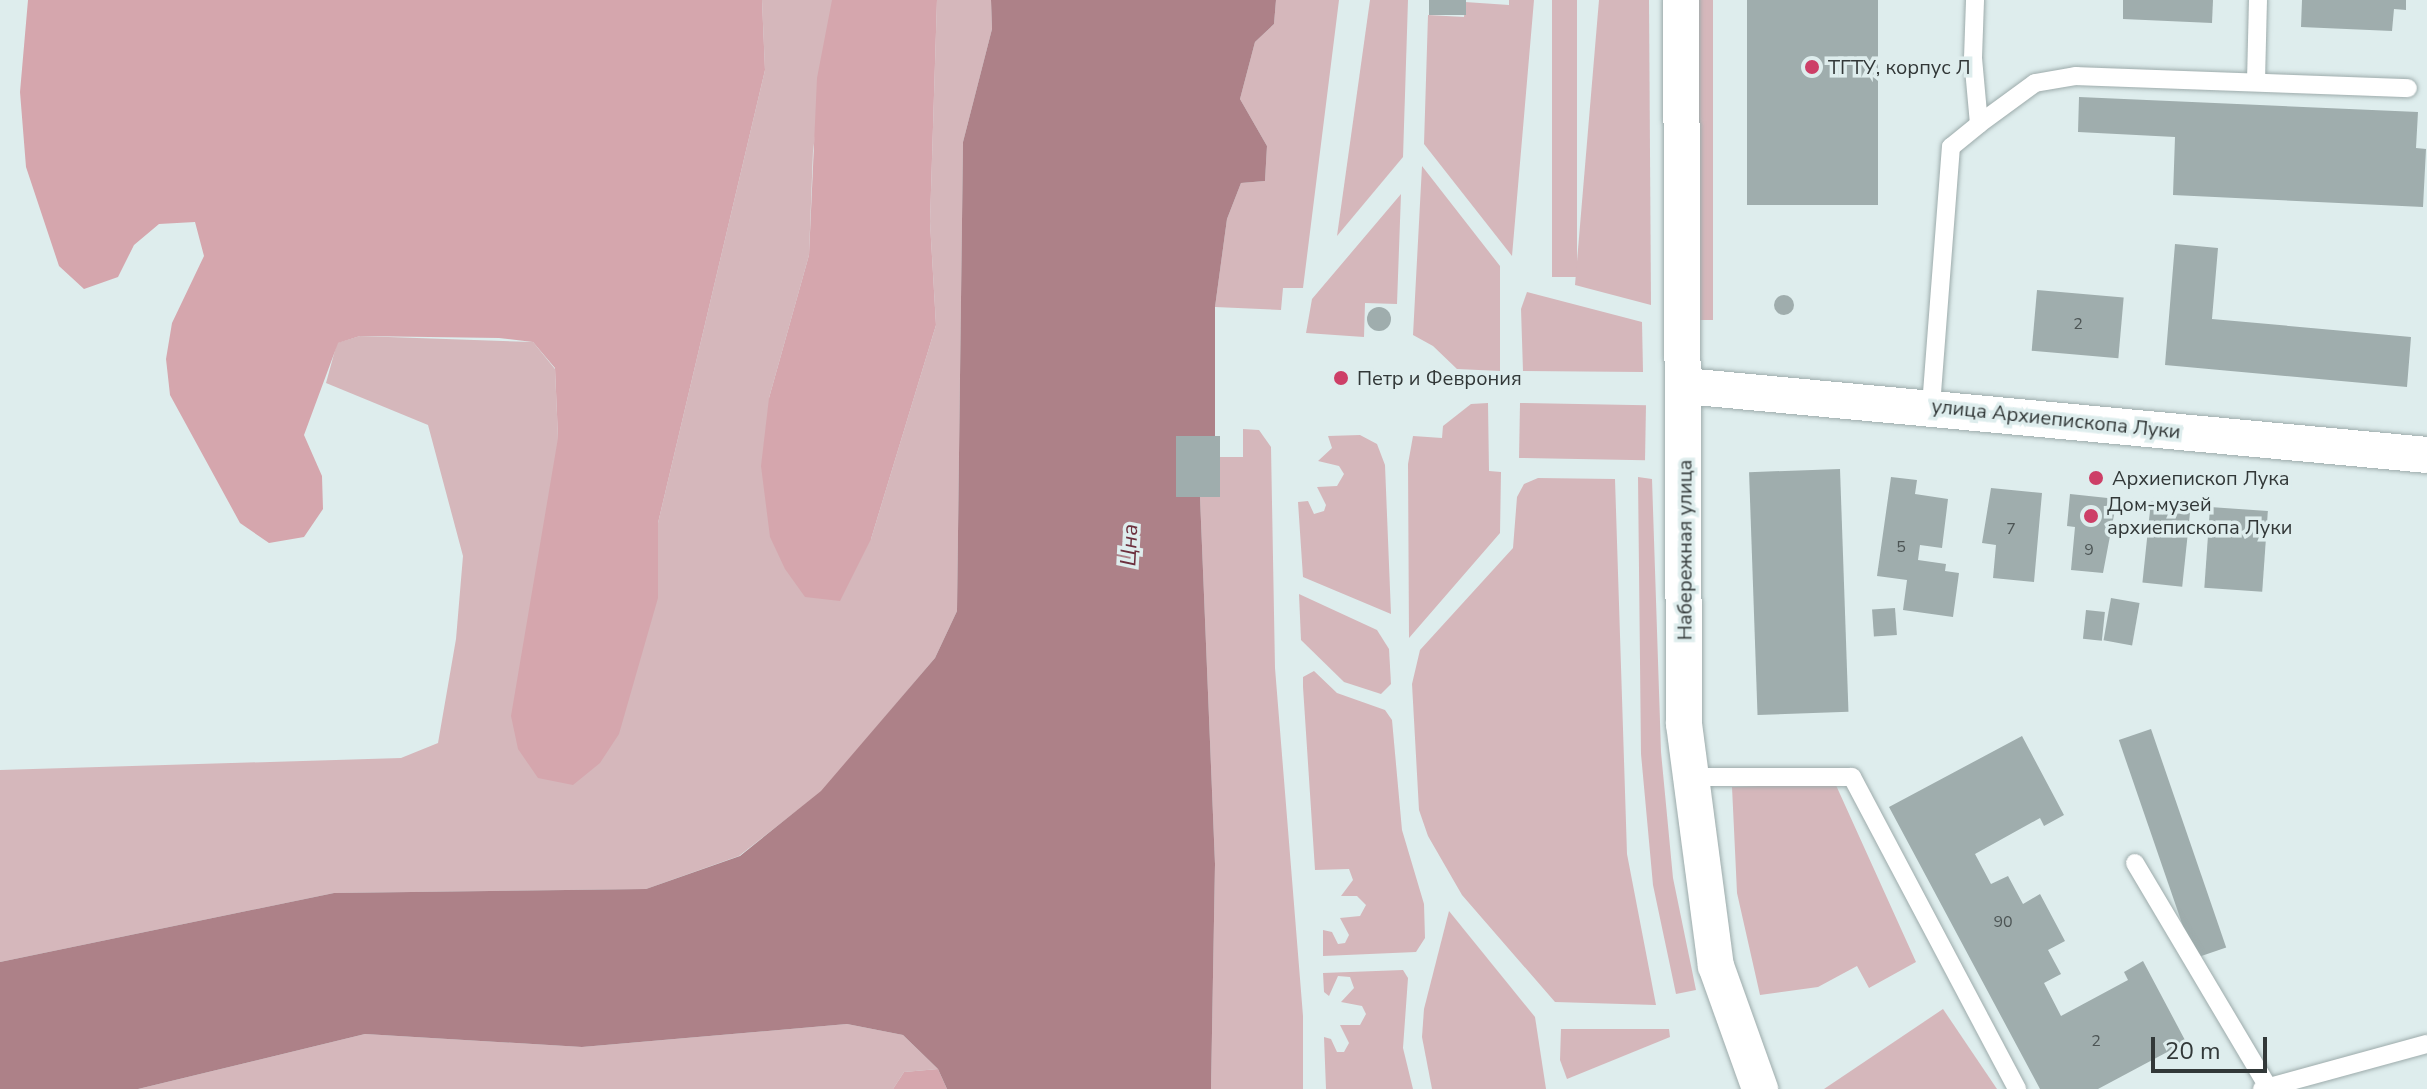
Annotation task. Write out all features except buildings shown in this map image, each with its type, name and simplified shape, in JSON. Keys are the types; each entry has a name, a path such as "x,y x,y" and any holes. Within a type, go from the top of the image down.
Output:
{"street":[{"name":"Набережная улица","path":"1681,0 1680,323 1685,386 1684,724 1716,966 1760,1089"},
{"name":"улица Архиепископа Луки","path":"1685,386 1931,406 2427,455"}],"lane":[{"path":"1975,0 1973,58 1979,124"},
{"path":"2256,81 2258,0"},
{"path":"1931,406 1951,147 2035,83 2076,76 2408,88"},
{"path":"1689,777 1852,777 2017,1089"},
{"path":"2135,863 2265,1088 2427,1044"}],"shaded area":[{"path":"28,0 762,0 765,70 658,523 658,598 619,734 600,763 573,785 538,778 518,749 511,716 558,438 555,368 533,342 499,338 360,336 338,343 304,435 322,476 323,509 304,537 269,543 240,523 170,395 166,359 172,323 204,256 195,222 159,224 134,245 118,277 84,289 59,266 26,167 20,92"},
{"path":"762,0 832,0 813,151 809,255 769,398 871,539 936,325 930,222 937,0 991,0 992,29 963,142 957,611 935,658 822,791 739,856 646,889 334,893 0,962 0,770 401,758 438,743 456,639 463,556 428,425 326,383 337,343 360,336 533,342 555,369 558,438 658,598 658,523 765,70"},
{"path":"832,0 937,0 930,222 936,325 871,539 840,601 805,597 785,569 770,537 761,466 769,398 809,255 817,78"},
{"path":"1276,0 1339,0 1303,288 1283,288 1281,310 1215,307 1227,219 1241,183 1265,181 1267,146 1240,99 1255,42 1274,24"},
{"path":"1370,0 1408,0 1403,157 1337,236"},
{"path":"1509,0 1534,0 1512,256 1424,144 1428,15 1464,17 1465,2 1509,5"},
{"path":"1552,0 1577,0 1577,277 1552,277"},
{"path":"1599,0 1649,0 1651,305 1575,285"},
{"path":"1695,0 1713,0 1713,320 1695,320"},
{"path":"1422,166 1500,266 1500,371 1457,369 1433,346 1413,335"},
{"path":"1401,194 1397,304 1365,303 1364,337 1306,333 1312,299"},
{"path":"1527,292 1642,322 1643,372 1523,371 1521,309"},
{"path":"1488,403 1489,471 1501,472 1500,533 1409,638 1408,464 1413,436 1442,438 1443,426 1471,404"},
{"path":"1520,403 1646,405 1645,460 1519,458"},
{"path":"1243,429 1259,430 1271,447 1275,668 1303,1016 1303,1089 1211,1089 1215,864 1200,497 1220,496 1220,457 1243,457"},
{"path":"1360,435 1377,444 1385,465 1391,614 1303,577 1298,502 1308,501 1314,514 1324,511 1326,505 1317,487 1337,486 1344,474 1339,466 1318,461 1332,448 1328,436"},
{"path":"1638,477 1652,479 1661,752 1673,878 1696,990 1676,994 1653,885 1641,754"},
{"path":"1538,478 1615,479 1627,854 1656,1005 1555,1002 1462,895 1428,836 1419,810 1412,684 1420,650 1513,548 1517,497 1524,484"},
{"path":"1299,594 1377,630 1389,649 1391,684 1381,694 1344,682 1301,640"},
{"path":"1314,671 1337,693 1385,710 1392,720 1402,830 1424,904 1425,938 1416,952 1323,956 1323,930 1332,932 1338,944 1345,943 1349,935 1340,918 1360,916 1366,905 1357,896 1341,896 1353,880 1349,869 1315,870 1303,687 1303,677"},
{"path":"1835,783 1916,962 1869,988 1857,966 1818,987 1760,995 1737,893 1732,787"},
{"path":"1449,911 1535,1017 1546,1089 1432,1089 1422,1037 1424,1009"},
{"path":"1403,970 1408,978 1403,1048 1413,1089 1326,1089 1324,1037 1331,1039 1337,1052 1344,1052 1349,1043 1340,1025 1360,1025 1366,1014 1362,1006 1341,1002 1354,988 1350,977 1338,976 1329,996 1324,992 1323,973"},
{"path":"1943,1009 1997,1089 1824,1089"},
{"path":"847,1024 903,1035 938,1069 904,1072 893,1089 138,1089 365,1034 582,1047"},
{"path":"1561,1029 1669,1029 1670,1037 1567,1079 1560,1060"},
{"path":"938,1069 947,1089 893,1089 904,1072"}],"water":[{"name":"Цна","path":"991,0 1276,0 1274,24 1255,42 1240,99 1267,146 1265,181 1241,183 1227,219 1215,307 1215,437 1176,438 1179,497 1200,497 1215,864 1211,1089 947,1089 938,1069 903,1035 847,1024 582,1047 365,1034 138,1089 0,1089 0,962 334,893 646,889 740,856 821,791 935,658 957,611 963,142 992,29"}],"place":[{"name":"ТГТУ, корпус Л","path":"1812,67"},
{"name":"Петр и Феврония","path":"1341,378"},
{"name":"Архиепископ Лука","path":"2096,478"},
{"name":"Дом-музей архиепископа Луки","path":"2091,516"}]}
